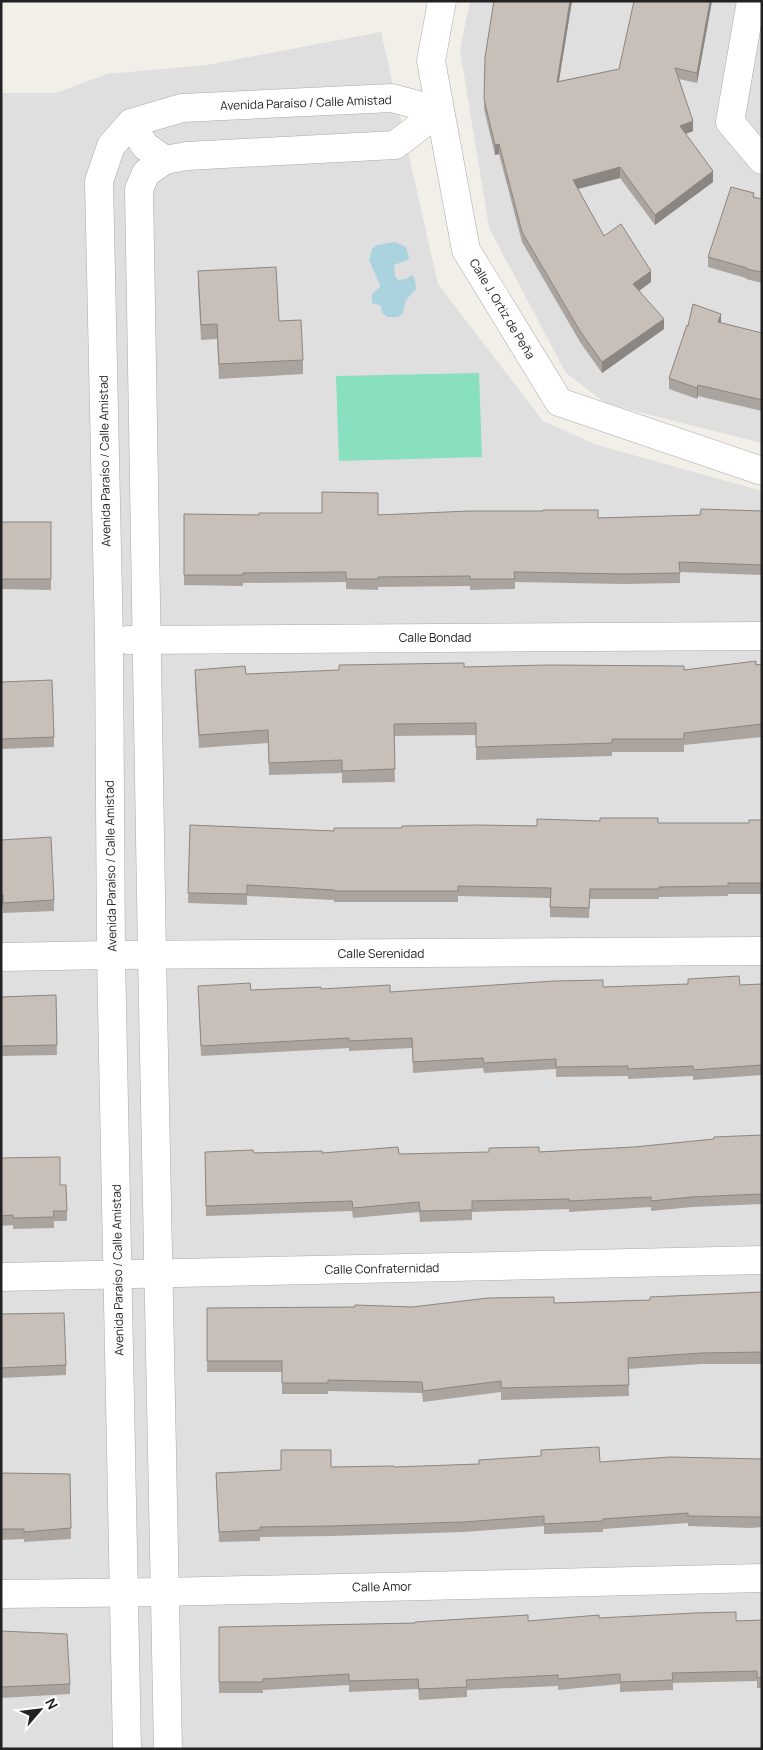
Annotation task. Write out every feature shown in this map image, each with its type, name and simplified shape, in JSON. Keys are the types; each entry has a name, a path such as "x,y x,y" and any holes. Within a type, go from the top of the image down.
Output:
{"street":[{"name":"Calle J. Ortiz de Peña","path":"442,1 431,61 466,250 559,402 762,471"},
{"path":"751,1 730,122 762,160"},
{"name":"Avenida Paraíso / Calle Amistad","path":"127,1749 111,955 109,640 99,181 111,146 132,123 182,108 392,98 440,111"},
{"path":"168,1749 139,189 146,173 165,160 187,156 394,145 440,111"},
{"path":"132,123 145,146 165,160"},
{"name":"Calle Bondad","path":"109,640 762,636"},
{"name":"Calle Serenidad","path":"1,957 762,951"},
{"name":"Calle Confraternidad","path":"1,1276 762,1260"},
{"name":"Calle Amor","path":"1,1594 762,1578"}],"shaded area":[{"path":"470,1 762,1 762,443 607,404 566,373 489,228 460,50"},
{"path":"381,32 438,284 543,421 597,445 762,491 762,1749 1,1749 1,93 56,93 107,74 207,65"}],"green space":[{"path":"479,373 482,457 339,461 336,376"}],"water":[{"path":"395,242 406,247 409,257 408,260 394,265 395,276 398,280 406,279 412,275 415,280 416,289 406,300 403,313 398,317 388,317 382,313 381,306 372,303 372,294 380,285 369,260 372,249 377,245"}],"building":[{"path":"494,1 570,1 557,82 619,69 634,1 710,1 697,73 675,68 693,121 680,126 713,171 655,215 620,167 573,180 604,236 621,224 651,271 633,284 664,319 602,362 580,331 522,232 499,144 495,145 484,99 485,57"},
{"path":"731,187 754,193 753,197 762,199 762,272 708,257"},
{"path":"276,267 279,321 301,320 303,360 219,364 217,324 201,325 198,271"},
{"path":"693,304 721,314 718,322 762,333 762,400 698,385 697,388 669,378 688,326"},
{"path":"322,492 378,493 378,515 469,511 598,510 598,518 700,515 701,509 762,511 762,565 679,562 680,573 514,572 515,579 470,579 470,576 346,579 346,572 184,575 184,514 259,515 259,513 322,513"},
{"path":"1,522 51,522 51,579 1,579"},
{"path":"756,661 756,665 762,664 762,724 684,733 684,739 612,739 612,743 476,747 476,723 394,724 395,769 342,771 342,760 269,763 268,730 199,735 195,670 245,666 246,674 339,670 339,665 464,663 464,667 548,665 684,666 684,670"},
{"path":"52,680 54,737 1,739 1,682"},
{"path":"600,818 658,818 658,823 749,823 749,820 762,820 762,883 728,883 728,886 659,887 659,889 590,889 589,908 550,907 551,888 458,886 458,891 334,891 247,885 247,894 188,893 190,825 334,831 334,828 402,828 402,826 537,826 537,819 600,821"},
{"path":"51,837 54,900 3,903 3,895 1,895 1,840"},
{"path":"739,976 740,985 762,984 762,1065 693,1070 693,1066 628,1069 628,1066 556,1067 556,1059 484,1063 483,1058 413,1062 412,1038 349,1041 349,1038 201,1046 198,986 250,983 251,990 321,987 321,989 390,985 390,992 554,981 603,980 603,987 688,984 688,979"},
{"path":"56,995 57,1045 1,1046 1,997"},
{"path":"762,1135 762,1194 651,1201 651,1197 569,1201 569,1199 472,1201 472,1210 420,1211 419,1202 353,1208 352,1201 206,1206 205,1152 253,1150 254,1153 322,1151 322,1153 398,1147 399,1154 489,1152 489,1148 539,1147 539,1152 634,1147 714,1139 714,1137"},
{"path":"60,1157 60,1185 66,1185 67,1211 53,1211 54,1217 13,1218 13,1215 1,1216 1,1158"},
{"path":"762,1292 762,1352 702,1353 628,1358 629,1385 501,1388 501,1381 423,1391 422,1382 328,1380 328,1383 282,1383 282,1361 207,1361 207,1308 355,1307 355,1305 412,1307 488,1298 554,1297 554,1303 650,1300 650,1297"},
{"path":"64,1313 66,1365 1,1368 1,1314"},
{"path":"599,1447 600,1462 670,1457 762,1459 762,1517 688,1516 688,1513 603,1519 603,1521 544,1524 544,1516 464,1522 260,1527 260,1530 219,1532 216,1473 281,1470 281,1450 331,1450 331,1467 394,1467 479,1464 479,1460 541,1456 541,1450"},
{"path":"1,1473 70,1474 71,1528 24,1532 24,1529 1,1529"},
{"path":"736,1612 736,1621 762,1620 762,1677 757,1678 757,1671 672,1673 673,1680 620,1682 620,1674 558,1679 558,1675 466,1680 467,1687 419,1689 418,1679 349,1681 349,1674 263,1679 263,1682 219,1682 219,1627 415,1623 528,1615 528,1621 599,1615 599,1618"},
{"path":"1,1631 67,1634 70,1684 1,1687"}]}
